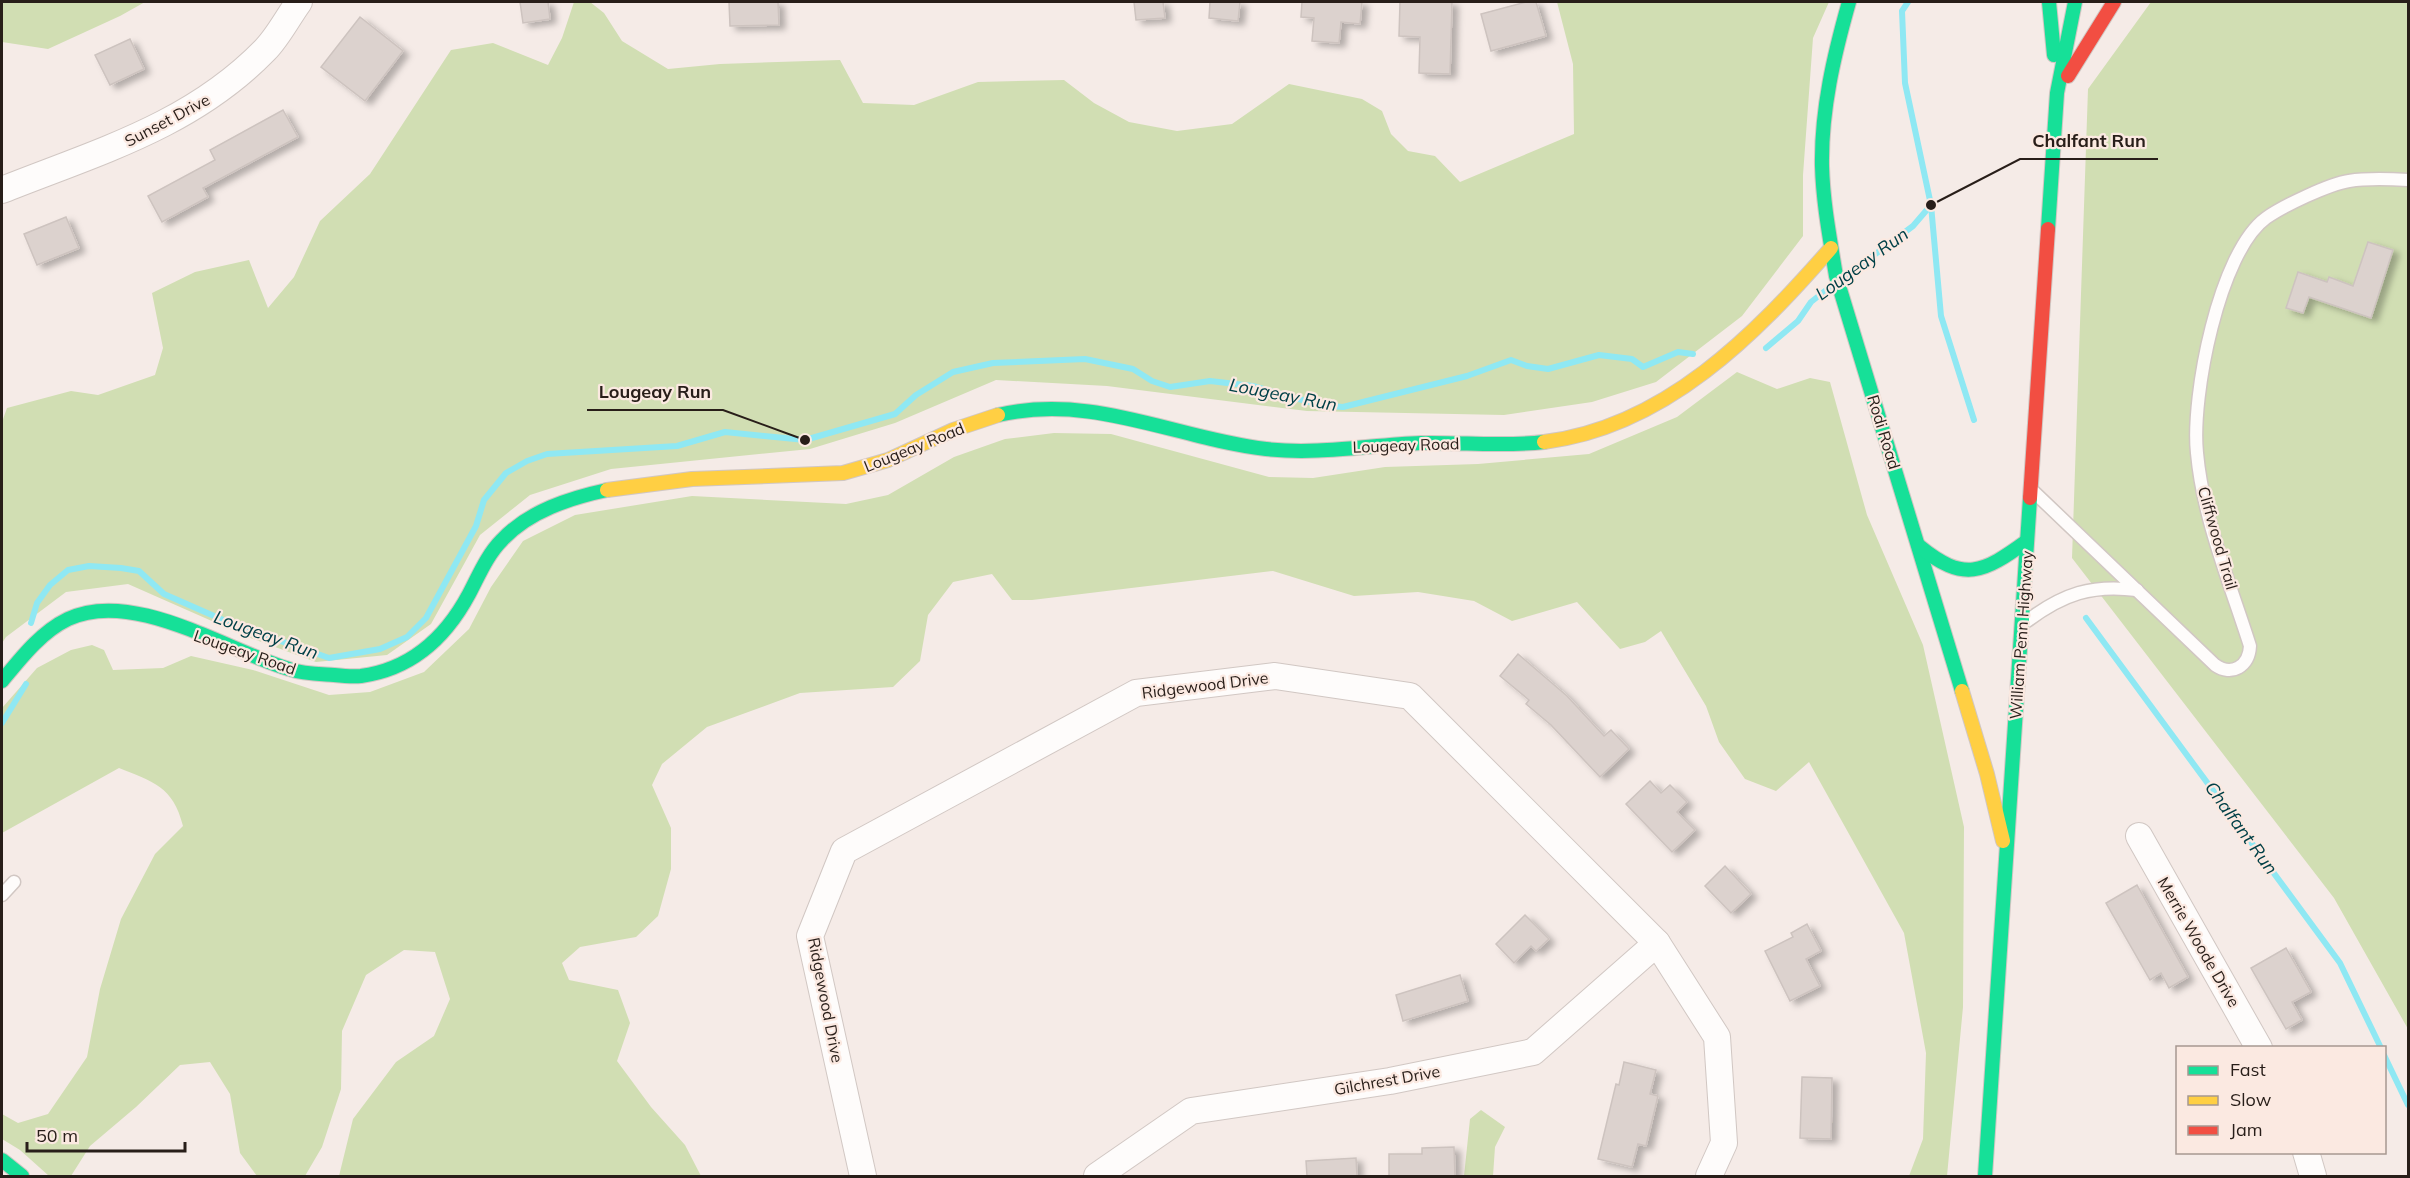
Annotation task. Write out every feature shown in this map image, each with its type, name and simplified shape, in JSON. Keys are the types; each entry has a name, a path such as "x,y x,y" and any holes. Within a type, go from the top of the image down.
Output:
{"main road":[{"name":"Rodi Road","path":"1849,2 1833,62 1824,127 1822,187 1837,281 1987,774 2006,856"},
{"name":"William Penn Highway","path":"2049,2 2057,93"},
{"name":"William Penn Highway","path":"1985,1176 2057,93 2075,2"},
{"path":"2057,93 2115,2"},
{"name":"Lougeay Road","path":"2,681 29,648 59,625 79,615 109,610 143,614 244,654 296,671 360,677 406,663 442,635 465,601 486,557 515,528 530,517 555,506 616,488 694,477 854,472 909,452 985,418 1028,409 1068,408 1116,415 1270,450 1332,449 1443,442 1528,444 1576,435 1628,418 1698,379 1763,323 1831,248"},
{"path":"1919,546 1942,565 1967,571 1993,564 2027,541"},
{"path":"2,1160 22,1176"}],"street":[{"name":"Sunset Drive","path":"2,190 131,140 217,94 267,49 299,2"},
{"name":"Ridgewood Drive","path":"864,1176 810,936 844,850 1136,693 1275,676 1410,696 1657,943 1717,1037 1724,1143 1709,1176"},
{"name":"Merrie Woode Drive","path":"2139,836 2258,1046"},
{"name":"Gilchrest Drive","path":"1097,1176 1191,1111 1390,1081 1533,1052 1657,943"},
{"path":"2307,1154 2313,1176"}],"lane":[{"name":"Cliffwood Trail","path":"2031,488 2221,669 2233,670 2245,664 2250,654 2250,646 2204,501 2196,452 2197,394 2207,345 2224,288 2244,243 2266,218 2321,190 2348,181 2409,180"},
{"path":"2022,626 2054,603 2085,590 2118,588 2137,590"},
{"path":"2,895 14,882"}],"green space":[{"path":"2,2 145,2 48,49 2,42"},
{"path":"574,2 590,2 604,13 622,41 668,69 720,64 840,60 863,103 914,105 978,82 1064,80 1094,103 1129,122 1177,131 1232,124 1289,84 1362,99 1382,111 1391,134 1408,151 1435,156 1460,182 1574,134 1573,64 1557,2 1829,2 1813,38 1803,175 1803,236 1742,316 1656,382 1592,402 1504,415 1307,411 1107,386 996,380 895,423 810,449 611,469 530,495 480,535 431,624 387,655 316,662 248,637 128,584 66,592 6,637 2,643 2,422 7,408 71,391 98,395 155,375 163,348 152,293 195,272 249,260 268,308 294,277 320,221 370,174 451,50 493,43 548,65 562,38"},
{"path":"2151,2 2408,2 2408,1029 2334,898 2072,558 2088,89"},
{"path":"1737,372 1777,389 1810,378 1830,382 1867,515 1923,645 1964,827 1963,1007 1947,1176 1909,1176 1923,1139 1926,1053 1904,933 1809,762 1776,791 1745,779 1719,742 1706,706 1661,631 1645,642 1620,649 1577,602 1512,621 1474,601 1418,592 1354,596 1273,571 1032,600 1012,600 992,574 953,582 928,615 920,661 893,687 800,693 707,727 662,764 652,785 671,828 671,869 658,916 636,937 580,947 562,963 569,980 618,990 630,1023 617,1061 651,1107 685,1145 701,1176 339,1176 353,1119 396,1062 434,1036 450,999 435,952 404,950 366,975 342,1031 341,1089 322,1147 305,1176 257,1176 240,1153 230,1094 210,1062 180,1065 90,1146 71,1176 49,1176 20,1150 2,1139 2,1114 18,1123 48,1114 87,1057 100,989 121,919 155,854 183,826 174,802 160,787 119,768 2,833 2,708 37,668 71,650 92,645 104,650 113,670 163,668 191,656 253,670 329,695 370,692 424,672 469,629 491,587 523,541 575,515 692,496 846,504 888,495 954,457 1005,439 1054,433 1111,434 1269,477 1313,478 1385,467 1478,464 1589,454 1677,417"},
{"path":"1481,1110 1505,1127 1495,1147 1493,1176 1464,1176 1470,1119"}],"building":[{"path":"520,2 548,2 550,19 523,23"},
{"path":"729,2 778,2 779,25 730,26"},
{"path":"1134,2 1163,2 1165,18 1136,20"},
{"path":"1210,2 1240,2 1238,21 1209,18"},
{"path":"1302,2 1362,2 1360,24 1341,22 1339,43 1312,41 1314,18 1301,17"},
{"path":"1400,2 1452,2 1450,74 1419,73 1420,37 1399,36"},
{"path":"1526,2 1536,2 1546,36 1491,51 1481,14"},
{"path":"360,17 403,51 365,101 321,67"},
{"path":"130,39 144,69 110,85 95,55"},
{"path":"283,110 298,137 203,188 208,197 162,222 148,196 215,160 210,150"},
{"path":"66,217 79,248 37,265 24,234"},
{"path":"2368,242 2393,250 2371,318 2309,297 2303,313 2286,308 2298,272 2327,282 2329,277 2353,286"},
{"path":"1518,654 1567,696 1604,736 1611,730 1629,749 1600,777 1551,725 1526,704 1529,700 1500,676"},
{"path":"1650,781 1661,793 1670,785 1687,802 1677,812 1695,830 1672,852 1626,804"},
{"path":"1725,866 1751,894 1731,913 1705,886"},
{"path":"2137,885 2188,977 2169,988 2161,973 2150,980 2106,903"},
{"path":"1525,915 1549,939 1536,951 1531,946 1514,963 1496,944"},
{"path":"1807,924 1821,951 1806,959 1820,986 1790,1001 1765,951 1793,937 1791,933"},
{"path":"2286,948 2311,992 2292,1002 2302,1020 2286,1029 2251,968"},
{"path":"1460,975 1468,1001 1403,1021 1396,995"},
{"path":"1624,1062 1656,1070 1650,1094 1658,1096 1646,1146 1638,1144 1632,1167 1598,1159 1616,1084 1619,1085"},
{"path":"1802,1077 1832,1078 1831,1139 1800,1138"},
{"path":"1454,1147 1455,1176 1389,1176 1389,1154 1422,1154 1422,1148"},
{"path":"1356,1158 1357,1176 1307,1176 1306,1161"}],"waterway":[{"name":"Chalfant Run","path":"1908,2 1902,11 1905,83 1931,205 1941,316 1974,420"},
{"name":"Lougeay Run","path":"1846,276 1913,226 1931,205"},
{"name":"Lougeay Run","path":"1766,348 1798,321 1811,302 1830,287"},
{"name":"Lougeay Run","path":"31,623 37,603 50,585 68,570 89,566 121,568 139,571 164,594 230,623 329,658 380,649 407,637 426,618 476,526 484,500 506,473 527,461 547,454 677,446 725,432 805,440 895,414 916,395 953,372 993,363 1085,359 1133,369 1152,381 1170,387 1210,381 1253,386 1320,405 1343,407 1467,376 1511,360 1527,366 1548,369 1599,355 1632,359 1643,367 1678,352 1693,354"},
{"name":"Chalfant Run","path":"2086,618 2340,963 2380,1046"},
{"name":"Lougeay Run","path":"2,723 26,684"},
{"name":"Chalfant Run","path":"2386,1059 2408,1105"}],"traffic: fast":[{"path":"1849,2 1838,42 1826,103 1822,145 1825,207 1831,248 1836,276 1962,691"},
{"path":"2049,2 2054,55"},
{"path":"2048,229 2057,93 2075,2"},
{"path":"998,415 1033,410 1067,409 1100,413 1232,443 1285,451 1421,443 1544,442"},
{"path":"2,681 32,646 58,624 94,612 121,611 150,616 180,626 300,672 354,676 379,672 412,658 438,637 460,610 492,552 513,530 551,507 607,490"},
{"path":"1985,1176 2030,498"},
{"path":"1919,546 1949,565 1961,569 1973,569 1998,560 2027,541"},
{"path":"2,1160 22,1176"}],"traffic: slow":[{"path":"1544,442 1588,433 1629,418 1668,397 1739,344 1802,281 1831,248"},
{"path":"607,490 692,479 843,473 888,460 953,430 998,415"},
{"path":"1962,691 1987,774 2003,841"}],"traffic: jam":[{"path":"2068,76 2114,2"},
{"path":"2030,498 2048,229"}],"place":[{"name":"Chalfant Run","path":"1931,205"},
{"name":"Lougeay Run","path":"805,440"}]}
